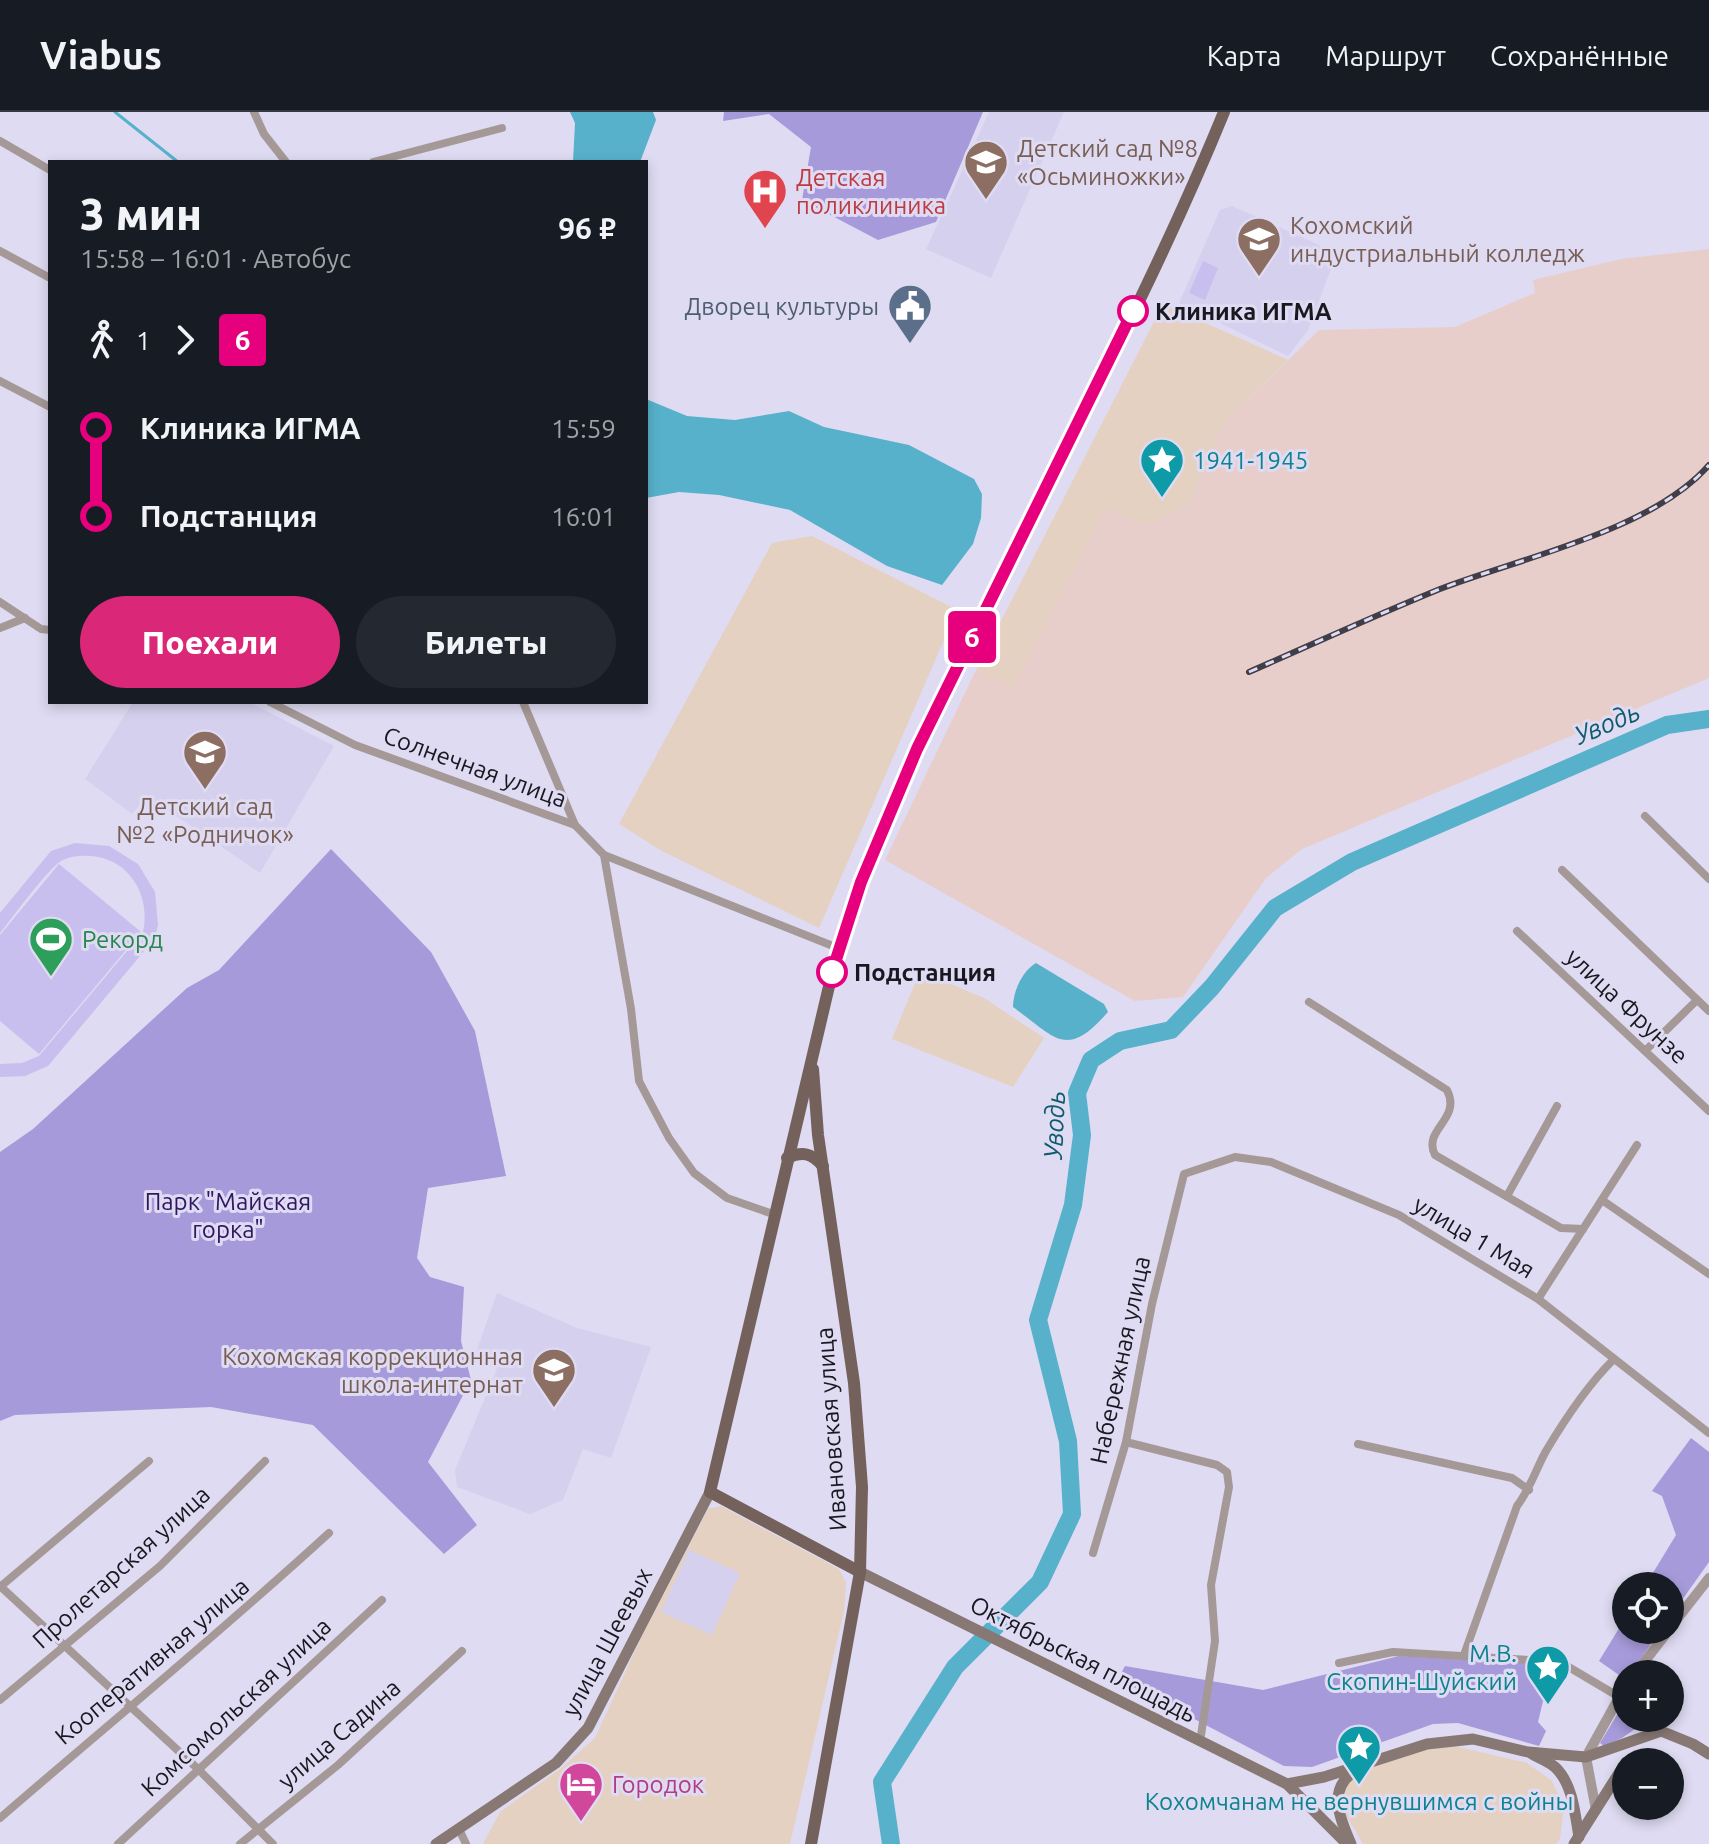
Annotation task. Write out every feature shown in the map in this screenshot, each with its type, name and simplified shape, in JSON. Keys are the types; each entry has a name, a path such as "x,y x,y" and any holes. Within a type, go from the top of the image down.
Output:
{"main road":[{"name":"Ивановская улица","path":"710,1492 838,948 861,882 917,749 1173,230 1224,112"},
{"name":"Ивановская улица","path":"811,1844 860,1572 862,1487 856,1398 818,1135 813,1058"},
{"path":"787,1158 803,1153 815,1157 823,1166"},
{"path":"710,1492 860,1572"},
{"name":"улица Шеевых","path":"436,1844 556,1763 588,1728 710,1492"},
{"name":"Октябрьская площадь","path":"860,1572 1287,1784 1349,1844"},
{"path":"1287,1784 1308,1781 1427,1744 1473,1739 1528,1752 1586,1757 1658,1732"},
{"path":"1663,1732 1709,1754"},
{"path":"1635,1748 1642,1737"},
{"path":"1528,1752 1555,1767 1567,1785 1575,1809 1576,1840"},
{"path":"1349,1844 1337,1809 1339,1785 1363,1765"},
{"path":"1576,1840 1612,1784"}],"street":[{"path":"254,112 264,134 284,160"},
{"path":"381,160 502,128"},
{"path":"0,141 48,169"},
{"path":"0,251 48,277"},
{"path":"0,381 48,406"},
{"path":"0,602 41,629 48,630"},
{"path":"0,628 25,618"},
{"name":"Солнечная улица","path":"274,704 355,745 575,825 604,855 838,948"},
{"path":"524,704 575,825"},
{"path":"1645,816 1709,879"},
{"path":"604,855 631,1009 639,1081 669,1138 694,1173 727,1198 773,1214"},
{"path":"1562,870 1709,1011"},
{"name":"улица Фрунзе","path":"1517,931 1709,1111"},
{"path":"1645,1051 1697,1000"},
{"path":"1309,1002 1447,1090 1452,1100 1450,1111 1432,1139 1431,1147 1435,1155 1561,1228 1583,1229"},
{"path":"1507,1196 1557,1106"},
{"path":"1538,1299 1637,1145"},
{"name":"улица 1 Мая","path":"1184,1174 1235,1157 1271,1162 1399,1215 1538,1299 1709,1433"},
{"name":"Набережная улица","path":"1093,1553 1126,1442 1152,1304 1184,1174"},
{"path":"1602,1200 1709,1274"},
{"path":"1464,1655 1517,1506 1529,1490 1545,1452 1595,1378 1613,1360"},
{"path":"1126,1442 1217,1465 1227,1472 1229,1487 1211,1585 1215,1641 1200,1742"},
{"path":"1358,1444 1512,1478 1529,1490"},
{"path":"149,1461 0,1586 198,1769 273,1844"},
{"name":"Пролетарская улица","path":"0,1700 160,1566 265,1461"},
{"name":"Кооперативная улица","path":"0,1818 228,1625 329,1533"},
{"path":"1684,1610 1709,1578"},
{"name":"Комсомольская улица","path":"118,1844 382,1600"},
{"path":"1646,1660 1658,1644"},
{"name":"улица Садина","path":"240,1844 338,1765 462,1651"},
{"path":"1339,1663 1393,1652 1530,1660 1567,1666 1612,1688"},
{"path":"1596,1810 1586,1757 1612,1714"},
{"path":"459,1829 466,1844"}],"shaded area":[{"name":"Детский сад №8 «Осьминожки»","path":"989,112 1064,112 991,278 926,249"},
{"name":"Кохомский индустриальный колледж","path":"1232,206 1337,253 1308,330 1288,356 1179,303 1220,210"},
{"path":"1709,249 1709,678 1302,849 1266,878 1183,997 1135,1001 885,860 976,670 1013,688 1105,508 1148,526 1189,504 1224,423 1319,330 1455,327 1535,293 1533,280 1621,259"},
{"path":"1203,261 1218,268 1205,300 1189,293"},
{"path":"1163,304 1288,360 1224,423 1189,504 1148,526 1105,509 1013,689 976,670"},
{"path":"812,536 957,610 819,928 660,850 619,824 772,543"},
{"name":"Детский сад №2 «Родничок»","path":"132,704 253,704 334,746 260,873 147,796 132,814 85,779"},
{"path":"75,843 109,846 138,864 155,892 158,925 155,938 48,1066 25,1076 0,1077 0,1064 22,1063 39,1056 143,932 144,905 135,882 117,864 83,856 68,858 55,866 0,933 0,913 51,851"},
{"name":"Рекорд","path":"59,864 141,932 39,1054 0,1021 0,935"},
{"path":"920,971 984,998 1044,1038 1013,1087 892,1039"},
{"name":"Кохомская коррекционная школа-интернат","path":"497,1293 577,1328 651,1347 611,1458 583,1449 563,1500 530,1514 457,1487 455,1470 497,1369 474,1358"},
{"path":"721,1506 839,1569 846,1583 844,1611 790,1844 483,1844 500,1812 560,1769 595,1738 642,1636 708,1509"},
{"path":"689,1550 740,1573 712,1635 661,1612"},
{"path":"1450,1745 1527,1763 1552,1781 1564,1807 1560,1839 1556,1844 1363,1844 1345,1813 1343,1798 1351,1776 1423,1749"}],"green space":[{"path":"724,112 983,112 936,222 878,240 802,200 811,147 769,114 723,121"},
{"name":"Парк \"Майская горка\"","path":"331,849 431,952 475,1031 506,1176 428,1188 417,1258 430,1277 464,1287 461,1341 471,1380 428,1462 477,1525 444,1554 313,1425 211,1407 15,1415 0,1421 0,1152 33,1129 187,988 219,970"},
{"path":"1691,1438 1709,1452 1709,1562 1684,1597 1684,1572 1654,1572 1676,1535 1662,1496 1652,1491"},
{"path":"1612,1640 1612,1644 1651,1644 1640,1660 1612,1660 1612,1670 1599,1661"},
{"path":"1399,1656 1524,1663 1558,1674 1556,1691 1545,1693 1538,1722 1546,1731 1539,1746 1458,1723 1433,1724 1312,1767 1284,1766 1118,1679 1125,1666 1263,1690"},
{"path":"1612,1723 1612,1732 1631,1732 1604,1746 1600,1743"}],"water":[{"path":"570,112 653,112 656,120 641,160 573,160 575,123"},
{"path":"648,400 687,416 735,420 789,411 824,427 909,445 974,479 982,494 981,518 973,544 942,585 887,566 790,510 719,495 679,492 648,498"},
{"path":"1036,963 1104,1004 1108,1012 1094,1027 1071,1040 1061,1039 1040,1028 1013,1007 1019,982"}],"waterway":[{"path":"115,112 175,160"},
{"name":"Уводь","path":"891,1844 882,1782 955,1667 1040,1582 1072,1514 1068,1441 1038,1320 1073,1205 1082,1135 1077,1093 1091,1060 1120,1041 1171,1030 1212,987 1275,908 1352,862 1667,725 1709,719"}],"railway":[{"path":"1249,672 1440,589 1620,525 1685,488 1709,465"}],"bus line":[{"name":"6","path":"832,972 861,882 917,749 1133,311"}],"place":[{"name":"Детский сад №8 «Осьминожки»","path":"986,201"},
{"name":"Детская поликлиника","path":"765,230"},
{"name":"Кохомский индустриальный колледж","path":"1259,278"},
{"name":"Клиника ИГМА","path":"1133,311"},
{"name":"Дворец культуры","path":"910,345"},
{"name":"1941-1945","path":"1162,499"},
{"name":"Детский сад №2 «Родничок»","path":"205,791"},
{"name":"Подстанция","path":"832,972"},
{"name":"Рекорд","path":"51,978"},
{"name":"Кохомская коррекционная школа-интернат","path":"554,1409"},
{"name":"М.В. Скопин-Шуйский","path":"1548,1706"},
{"name":"Кохомчанам не вернувшимся с войны","path":"1359,1786"},
{"name":"Городок","path":"581,1823"}]}
